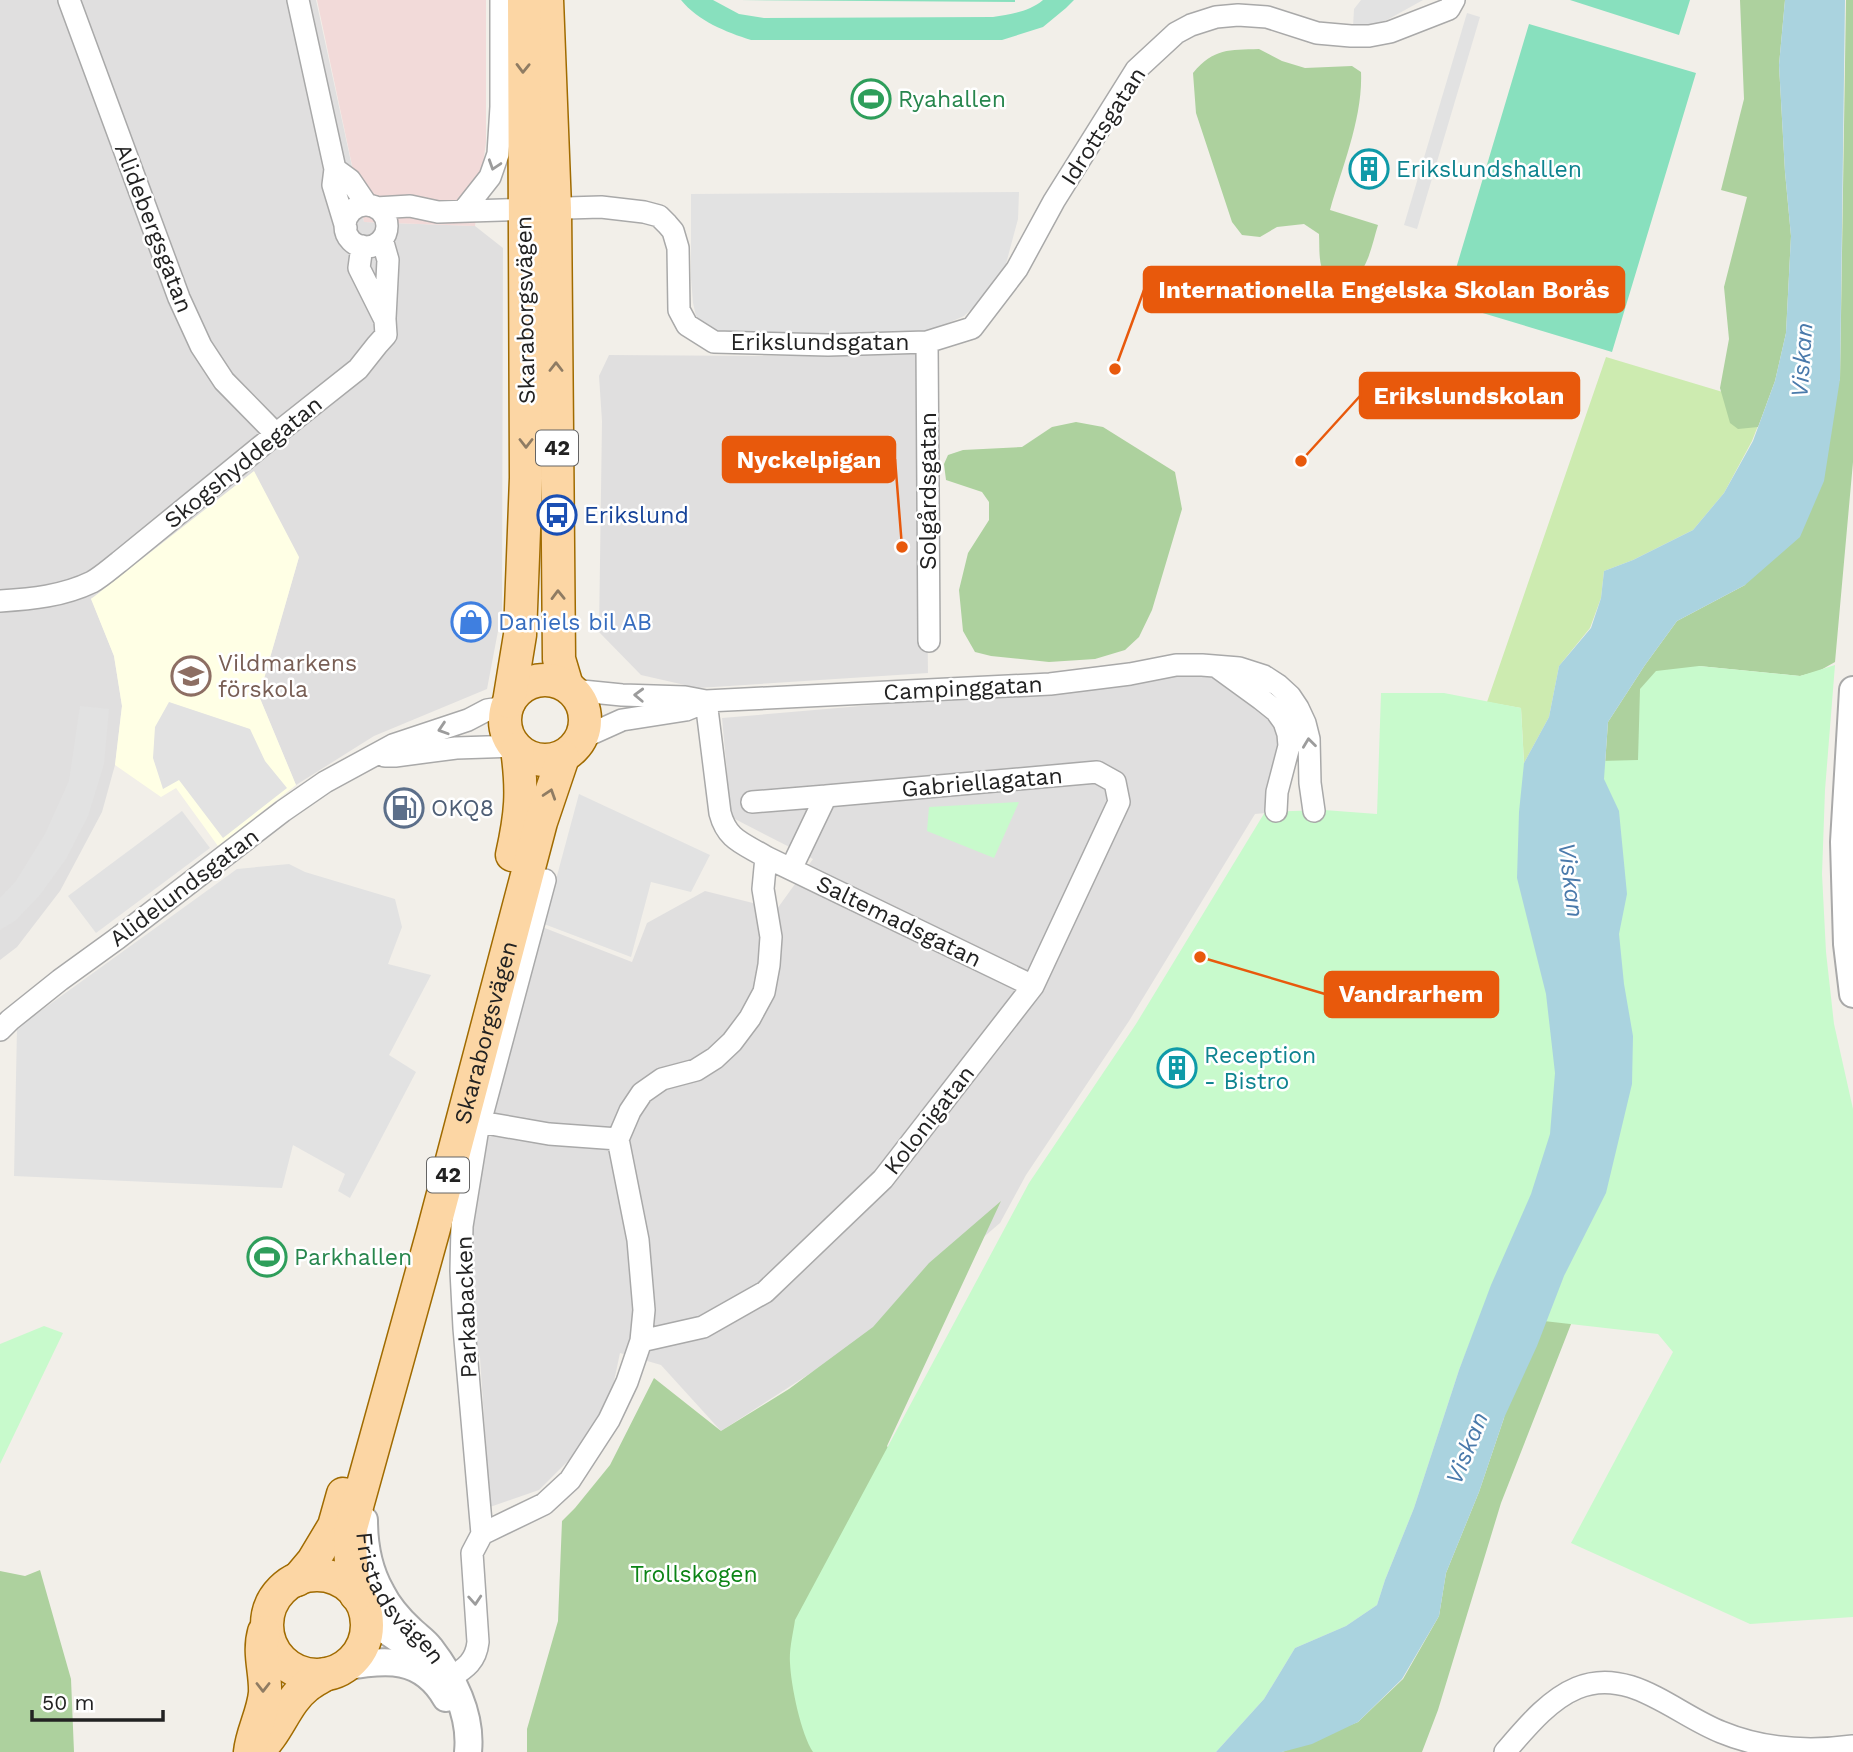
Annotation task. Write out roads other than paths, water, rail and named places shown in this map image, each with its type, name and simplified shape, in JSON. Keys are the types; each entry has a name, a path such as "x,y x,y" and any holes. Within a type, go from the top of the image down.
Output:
{"main road":[{"name":"Skaraborgsvägen","path":"508,704 520,635 526,478 524,0"},
{"name":"Skaraborgsvägen","path":"547,0 555,208 558,634 559,659 570,688"},
{"path":"508,704 519,690 537,681 550,680 570,688"},
{"name":"42","path":"570,688 580,698 586,714 586,726 573,748"},
{"name":"42","path":"508,704 505,727 508,737 516,747"},
{"name":"Skaraborgsvägen","path":"298,1580 334,1526 510,862 520,820 522,795 516,747"},
{"path":"516,747 536,760 550,761 573,748"},
{"name":"Skaraborgsvägen","path":"361,1607 350,1566 351,1528 433,1232 541,822 573,748"},
{"path":"298,1580 325,1576 342,1583 361,1607"},
{"name":"42","path":"250,1752 265,1691 262,1640 269,1612 282,1589 298,1580"},
{"name":"42","path":"255,1752 265,1745 306,1686 351,1661 362,1646 365,1638 361,1607"},
{"path":"267,1621 272,1647 283,1662 299,1672 317,1675 335,1670"}],"street":[{"name":"Alidebergsgatan","path":"69,0 179,299 201,346 224,382 276,434"},
{"path":"299,0 335,169 334,185 349,238 369,247 405,222 438,212"},
{"path":"464,210 490,177 498,154 501,0"},
{"name":"Idrottsgatan","path":"928,342 972,328 1017,269 1054,201 1136,69 1176,33 1216,17 1238,15 1267,17 1317,33 1369,36 1401,28 1449,9 1454,0"},
{"path":"335,169 350,180 371,206 382,212 386,218 384,236"},
{"path":"346,228 346,221 354,210 371,206 410,206 438,212"},
{"name":"Erikslundsgatan","path":"438,212 601,207 635,209 659,216 676,238 679,310 687,325 714,342 828,345 928,342"},
{"name":"Skogshyddegatan","path":"0,601 59,594 93,581 360,368 387,335 385,320 388,260 384,236"},
{"path":"362,246 359,268 385,320"},
{"name":"Solgårdsgatan","path":"928,342 929,640"},
{"name":"Campinggatan","path":"570,688 706,701 1051,684 1176,665 1239,668 1264,676 1284,691 1298,708 1310,739 1310,783 1314,811"},
{"path":"1217,667 1276,711 1284,722 1289,746 1277,792 1276,811"},
{"path":"1853,690 1844,842 1847,944 1853,994"},
{"name":"Campinggatan","path":"573,748 622,720 686,710 706,701"},
{"name":"Saltemadsgatan","path":"706,701 720,813 729,834 766,857 1032,986"},
{"name":"Alidelundsgatan","path":"0,1030 50,988 325,782 393,745 508,704"},
{"name":"Alidelundsgatan","path":"376,755 395,757 465,747 516,747"},
{"name":"Gabriellagatan","path":"752,802 1097,772 1115,782 1119,802"},
{"path":"791,869 826,796"},
{"name":"Kolonigatan","path":"641,1341 703,1326 765,1292 883,1179 1032,986 1119,802"},
{"path":"450,1678 469,1666 478,1650 472,1553 482,1534 544,1504 569,1480 610,1420 627,1382 641,1341 644,1310 638,1240 618,1139 630,1111 642,1093 662,1079 696,1070 715,1058 750,1018 764,992 771,937 763,889 766,857"},
{"name":"Parkabacken","path":"482,1534 464,1328 461,1272 464,1213 480,1122 545,880"},
{"path":"480,1122 549,1134 618,1139"},
{"name":"Fristadsvägen","path":"367,1471 363,1521 366,1555 371,1573 397,1615 431,1649 450,1678 467,1721 468,1752"},
{"name":"Fristadsvägen","path":"361,1607 381,1627 450,1678"},
{"name":"Fristadsvägen","path":"335,1670 389,1661 426,1673 446,1696 455,1727 453,1752"},
{"path":"1505,1752 1556,1700 1575,1688 1610,1681 1642,1691 1703,1724 1734,1737 1805,1750 1853,1746"}],"water":[{"name":"Viskan","path":"1785,0 1845,0 1840,379 1824,481 1800,537 1745,585 1677,621 1608,722 1604,779 1619,811 1627,894 1619,934 1633,1036 1632,1084 1606,1193 1564,1276 1537,1346 1504,1418 1479,1492 1446,1573 1439,1616 1402,1679 1358,1722 1312,1744 1282,1752 1216,1752 1264,1699 1295,1648 1346,1626 1377,1605 1414,1508 1459,1370 1491,1285 1531,1194 1550,1134 1555,1073 1546,994 1517,878 1524,763 1549,717 1559,666 1591,628 1601,598 1604,571 1633,560 1693,530 1724,493 1753,441 1775,381 1786,333 1791,236 1779,65"}],"place":[{"name":"Ryahallen","path":"871,99"},
{"name":"Erikslundshallen","path":"1369,169"},
{"name":"Internationella Engelska Skolan Borås","path":"1115,369"},
{"name":"Erikslundskolan","path":"1301,461"},
{"name":"Erikslund","path":"557,515"},
{"name":"Nyckelpigan","path":"902,547"},
{"name":"Daniels bil AB","path":"471,622"},
{"name":"Vildmarkens förskola","path":"191,676"},
{"name":"OKQ8","path":"404,808"},
{"name":"Vandrarhem","path":"1200,957"},
{"name":"Reception - Bistro","path":"1177,1068"},
{"name":"Parkhallen","path":"267,1257"}],"park label":[{"name":"Trollskogen","path":"694,1574"}]}
